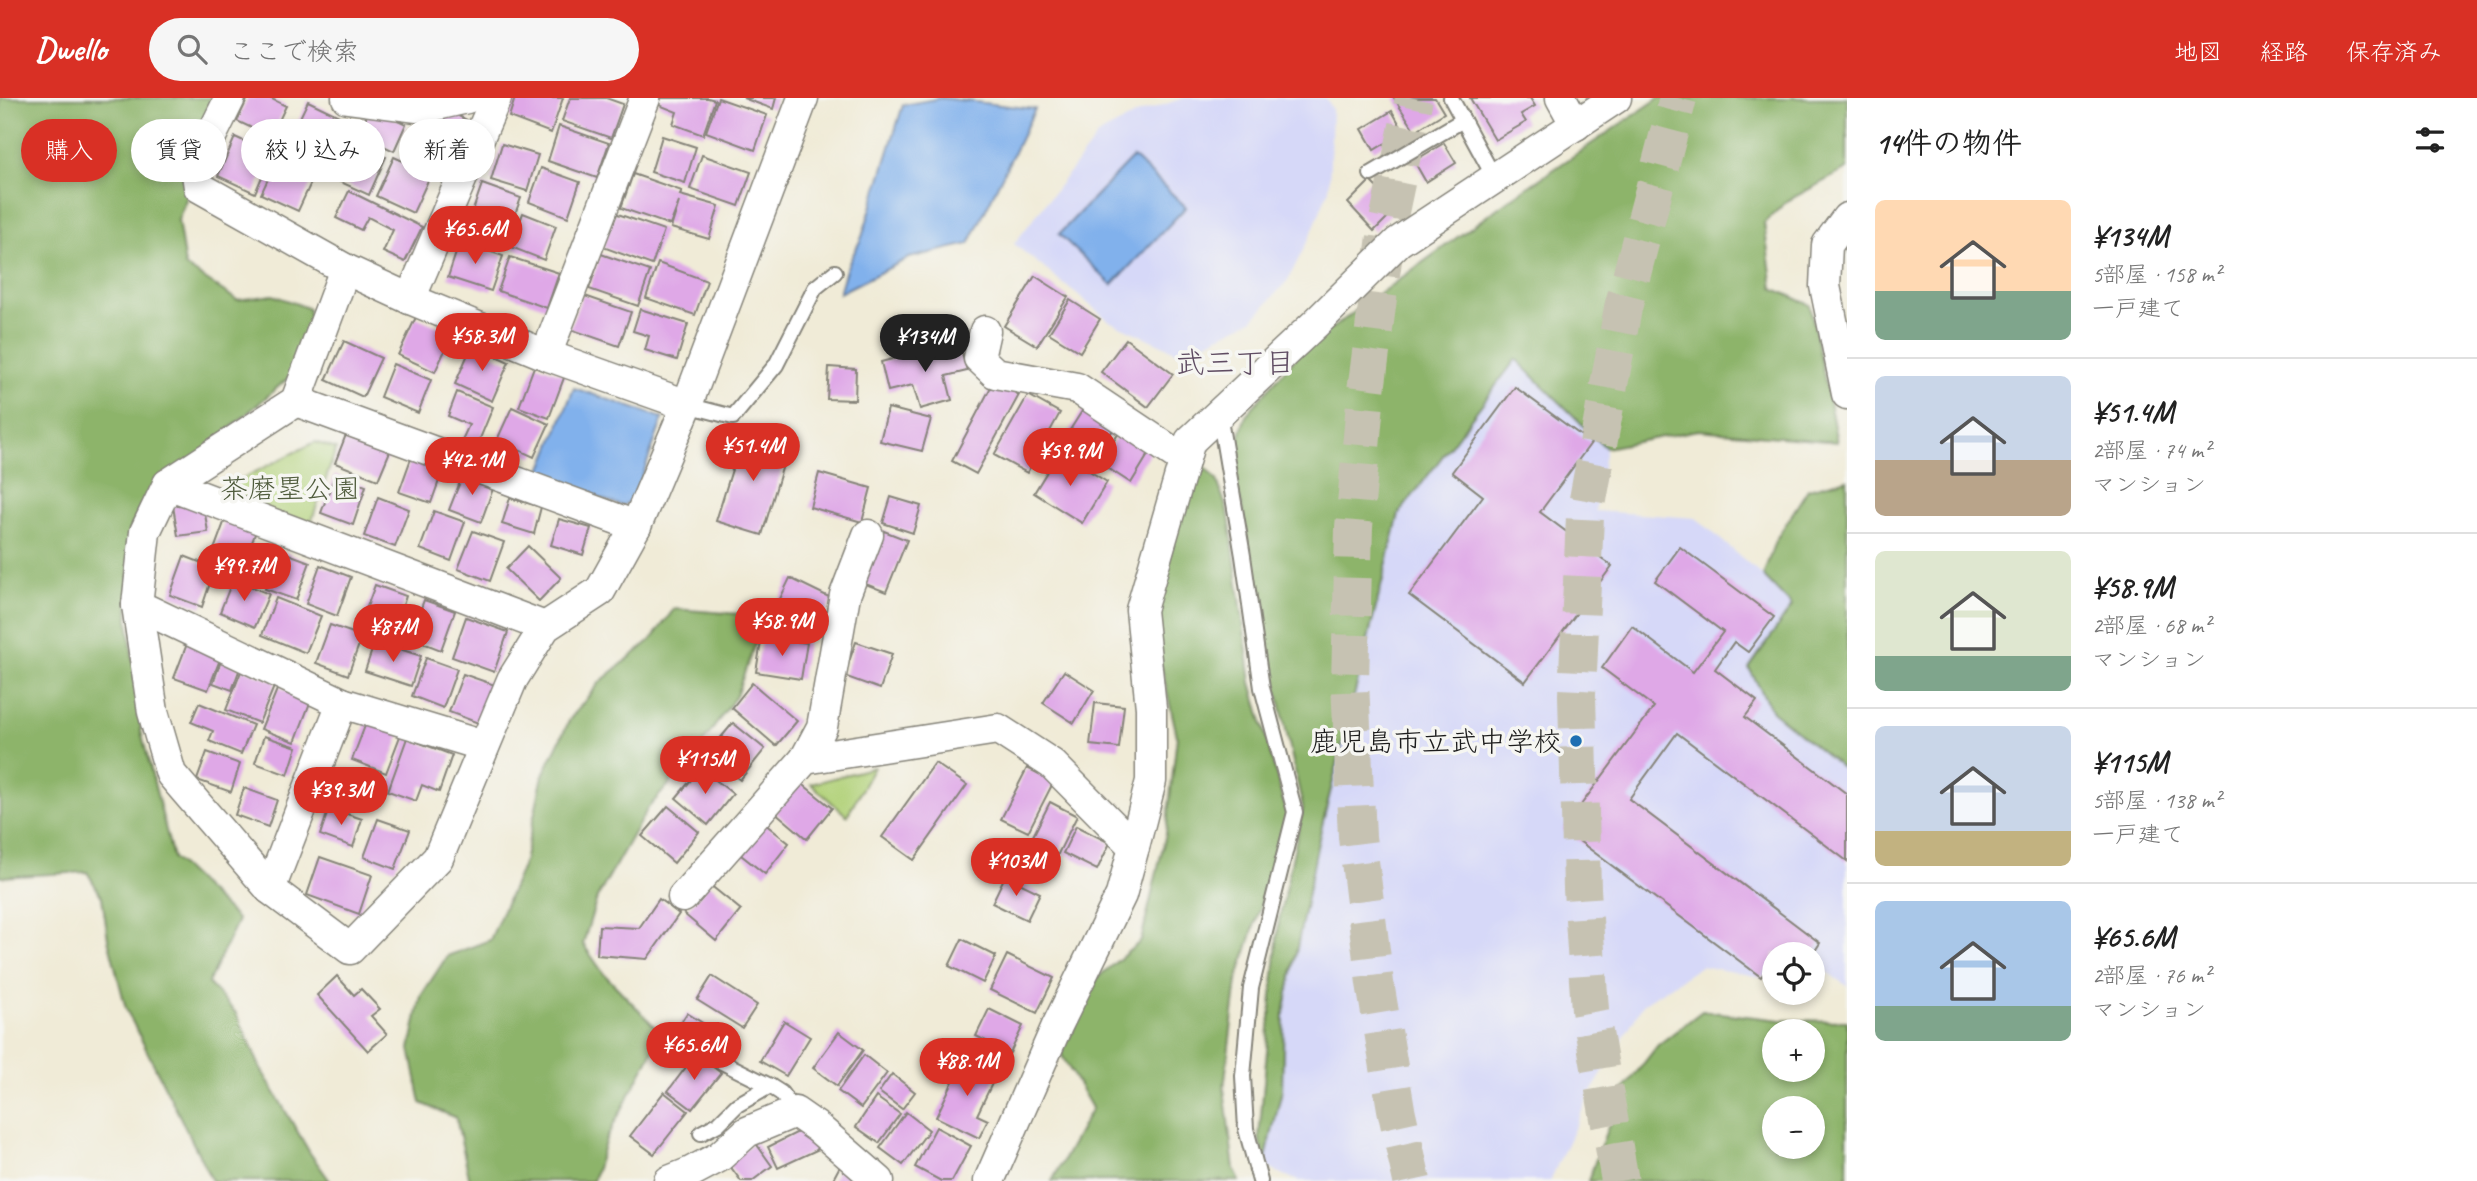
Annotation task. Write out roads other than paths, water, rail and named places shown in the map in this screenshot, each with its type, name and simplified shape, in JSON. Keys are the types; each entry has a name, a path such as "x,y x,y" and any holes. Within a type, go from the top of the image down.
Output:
{"street":[{"path":"230,98 196,167 200,187 345,269 410,299 546,355 687,405"},
{"path":"347,98 422,108 467,98"},
{"path":"410,299 496,98"},
{"path":"546,355 645,98"},
{"path":"345,269 296,401 168,484 145,532 137,605 153,712 171,774 270,889 349,949 438,858 512,680 545,627 600,591 636,526 687,405 803,98"},
{"path":"1561,98 1576,125"},
{"path":"989,1181 1057,1026 1121,895 1134,847 1151,781 1151,708 1141,610 1189,441 1398,242 1616,98"},
{"path":"1847,218 1827,245 1825,286 1847,394"},
{"path":"985,331 979,358 995,373 1077,388 1183,459"},
{"path":"296,401 636,526"},
{"path":"168,484 545,627"},
{"path":"683,897 805,759 822,727 845,595 867,535"},
{"path":"137,605 342,703 484,746"},
{"path":"270,889 342,703"},
{"path":"805,759 998,729 1052,764 1134,847"},
{"path":"669,1181 719,1157 747,1132 795,1112 818,1128 878,1181"}],"lane":[{"path":"1451,98 1495,178"},
{"path":"1370,174 1463,120"},
{"path":"687,405 733,417 776,365 815,288 835,272"},
{"path":"1219,414 1262,688 1295,812 1251,988 1247,1025 1243,1076 1246,1129 1260,1181"},
{"path":"712,1057 781,1093 795,1112"},
{"path":"701,1133 718,1124 737,1105 770,1086"}],"water":[{"path":"941,98 1035,109 969,244 909,258 839,293 846,269 862,237 903,105"},
{"path":"1133,157 1186,207 1112,285 1059,234"},
{"path":"574,388 663,418 634,499 622,506 538,478"}],"tunnel":[{"path":"1412,1181 1396,1109 1375,983 1357,837 1350,682 1354,527 1366,391 1388,221 1414,98"},
{"path":"1620,1181 1590,1010 1582,889 1577,695 1585,516 1623,308 1678,98"}],"place":[{"name":"鹿児島市立武中学校","path":"1576,741"}],"district":[{"name":"武三丁目","path":"1235,363"}],"park label":[{"name":"茶磨塁公園","path":"290,488"}]}
